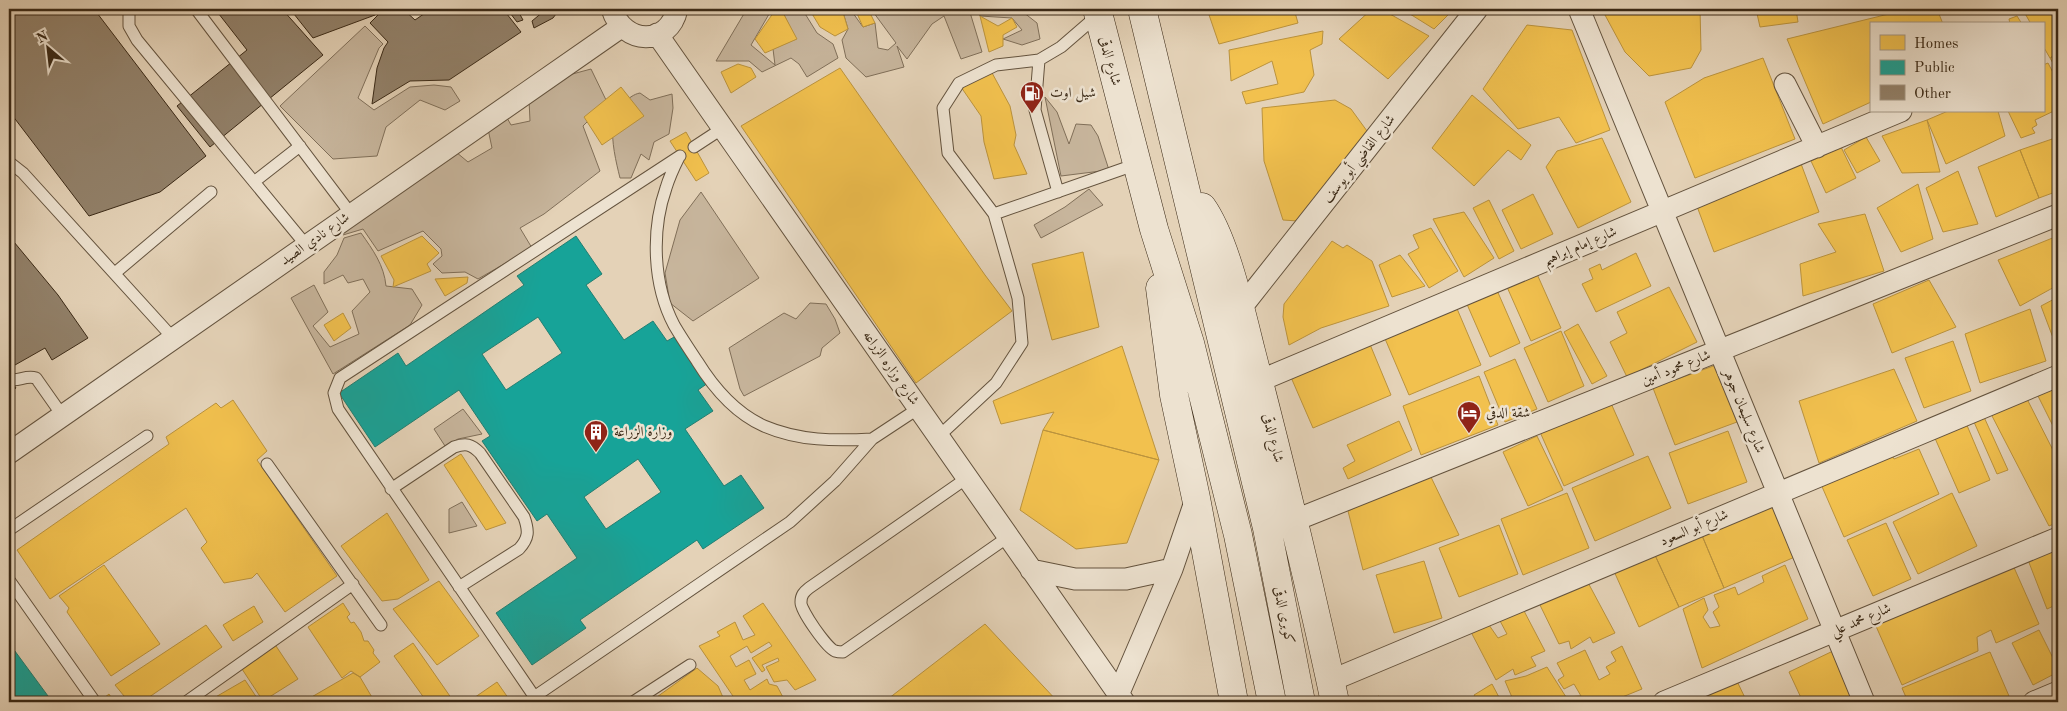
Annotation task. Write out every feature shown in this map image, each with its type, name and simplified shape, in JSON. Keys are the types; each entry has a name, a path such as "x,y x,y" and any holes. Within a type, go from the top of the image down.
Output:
{"main road":[{"name":"شارع الدقى","path":"1142,9 1267,528"},
{"name":"شارع الدقى","path":"1097,12 1154,230 1190,343 1238,535"},
{"name":"شارع الدقى","path":"1185,184 1205,212 1220,245 1240,310 1259,381 1333,692"},
{"name":"شارع الدقى","path":"1154,230 1163,317 1174,395 1196,498 1234,702"},
{"name":"كوبرى الدقى","path":"1267,528 1301,702"},
{"name":"كوبرى الدقى","path":"1238,535 1272,702"}],"street":[{"path":"617,18 634,35 657,34 672,23 677,9"},
{"name":"شارع القاضي أبو يوسف","path":"1240,310 1477,9"},
{"name":"شارع سليمان جوهر","path":"1579,9 1864,702"},
{"name":"شارع نادي الصيد","path":"9,453 351,214 617,18"},
{"name":"شارع وزاره الزراعه","path":"657,34 1121,699"},
{"path":"1785,84 1817,147"},
{"name":"شارع إمام إبراهيم","path":"1259,381 1899,112"},
{"name":"شارع محمود أمين","path":"1293,521 2058,215"},
{"name":"شارع أبو السعود","path":"1333,692 1778,493 2058,376"},
{"path":"1121,699 1172,569 1196,498"},
{"name":"شارع محمد علي","path":"1664,702 2058,538"},
{"path":"1031,570 1075,579 1117,579 1172,569"},
{"path":"2034,702 2058,692"}],"lane":[{"path":"129,9 129,26 137,40 306,245"},
{"path":"196,9 351,214"},
{"path":"938,437 996,383 1022,343 1018,298 994,214 948,152 943,108 958,83 996,66 1039,60 1061,47 1097,12"},
{"path":"1039,60 1035,110 1058,192"},
{"path":"694,147 723,128"},
{"path":"254,182 300,146"},
{"path":"872,439 837,441 799,438 763,426 732,404 706,376 674,324 661,292 656,258 658,223 663,197 679,156 340,378 334,393 338,409 536,699 790,522 835,481 872,439 918,408"},
{"path":"9,162 23,173 173,338"},
{"path":"994,214 1137,164"},
{"path":"115,274 211,192"},
{"path":"9,379 16,380 29,376 36,378 62,415"},
{"path":"9,530 147,436"},
{"path":"391,488 454,447 463,444 473,446 480,453 524,517 528,528 527,540 519,549 459,587"},
{"path":"267,464 381,625"},
{"path":"967,478 809,588 803,594 800,601 802,609 828,646 835,651 843,652 1008,537"},
{"path":"9,580 95,702"},
{"path":"186,702 353,584"},
{"path":"633,702 690,665"}],"shaded area":[{"path":"745,9 772,9 751,45 775,65 773,49 796,39 781,9 806,9 804,12 817,33 833,44 838,58 807,77 799,64 791,58 762,72 749,61 716,61"},
{"path":"842,9 850,9 863,27 875,23 878,48 888,50 896,43 871,9 969,9 982,52 961,59 944,16 932,24 907,59 897,46 904,67 866,77 846,58 842,40 848,29"},
{"path":"978,9 1026,9 1023,12 1037,23 1040,39 1022,45 1003,39 1022,30 1012,18 980,16"},
{"path":"365,26 383,44 379,48 358,98 374,110 410,87 434,85 451,87 460,101 445,110 420,100 386,127 377,156 333,159 280,106"},
{"path":"591,69 607,102 583,126 600,171 544,214 520,228 532,248 478,279 465,272 442,273 433,264 442,256 441,249 423,231 378,251 363,229 343,235 339,230 456,152 468,162 492,148 488,129 506,116 511,125 530,121 529,100 565,76"},
{"path":"640,93 650,100 672,94 673,108 669,134 654,142 649,160 641,154 631,178 620,178 613,144 614,119 623,104 635,94"},
{"path":"1045,97 1057,112 1069,144 1076,124 1091,125 1098,136 1109,170 1061,176"},
{"path":"1089,189 1103,205 1041,238 1034,225 1065,207"},
{"path":"701,192 759,278 693,321 670,303 665,273 680,220"},
{"path":"361,233 380,264 386,286 412,289 422,305 410,325 333,374 291,298 314,285 328,312 313,326 330,347 359,334 352,311 370,292 363,279 348,283 343,275 324,284 324,272 337,255 344,238"},
{"path":"810,303 826,304 835,319 840,333 822,348 820,356 744,396 740,389 729,348 784,313 796,319"},
{"path":"463,409 482,434 458,439 445,446 434,429"},
{"path":"462,502 477,526 449,533 449,509"}],"building: Homes":[{"path":"776,9 781,9 797,39 765,53 755,39"},
{"path":"815,9 842,9 848,29 835,36 820,27 811,12"},
{"path":"855,9 868,9 875,23 863,27"},
{"path":"1207,9 1294,9 1298,23 1219,44"},
{"path":"1372,9 1381,9 1429,36 1388,79 1339,39"},
{"path":"1402,9 1454,9 1434,29"},
{"path":"1609,9 1700,9 1701,50 1691,68 1649,76 1625,52 1605,15"},
{"path":"1756,9 1796,9 1798,22 1760,27"},
{"path":"1909,9 1937,9 1942,22 1870,22 1870,102 1823,124 1787,39"},
{"path":"2058,9 2058,53 2050,58 2044,48 2044,22 2030,22 2023,10"},
{"path":"980,16 998,26 1012,18 1017,27 1003,35 1003,46 989,52"},
{"path":"2017,16 2021,22 2010,22 2009,19"},
{"path":"1527,25 1572,30 1610,130 1576,143 1559,117 1518,129 1483,89"},
{"path":"1323,31 1322,44 1310,50 1314,75 1304,92 1246,104 1242,92 1278,84 1272,61 1231,81 1229,50"},
{"path":"2058,53 2058,72 2050,58"},
{"path":"1763,58 1795,139 1695,178 1665,102 1704,78"},
{"path":"2048,63 2058,82 2058,109 2035,120 2037,125 2032,128 2035,133 2021,138 2008,112 2044,112 2044,65"},
{"path":"738,64 751,68 756,77 731,93 721,72"},
{"path":"840,68 1012,311 916,383 741,126"},
{"path":"991,71 1010,106 1016,135 1014,145 1027,174 994,179 984,142 981,116 961,87"},
{"path":"621,87 644,116 602,145 584,117"},
{"path":"1472,95 1531,145 1521,160 1508,150 1474,186 1432,148"},
{"path":"1335,100 1351,109 1367,131 1298,221 1283,220 1264,161 1262,108"},
{"path":"1946,112 1998,112 2005,136 1946,164 1927,120"},
{"path":"1927,120 1940,172 1902,173 1882,136"},
{"path":"686,132 709,173 696,181 670,141"},
{"path":"1866,137 1880,161 1857,173 1844,150"},
{"path":"2058,137 2058,191 2039,198 2020,150"},
{"path":"1602,138 1631,202 1578,228 1546,167 1557,151"},
{"path":"1841,147 1856,178 1826,193 1811,161"},
{"path":"2020,150 2039,198 1996,217 1978,167"},
{"path":"1800,161 1819,212 1714,252 1695,201"},
{"path":"1958,171 1978,224 1943,232 1926,188"},
{"path":"1918,184 1933,239 1901,252 1877,208"},
{"path":"1533,194 1553,234 1521,249 1502,210"},
{"path":"1489,200 1514,251 1499,259 1473,208"},
{"path":"1464,212 1494,258 1464,277 1433,219"},
{"path":"1865,214 1884,271 1803,296 1800,264 1836,252 1818,224"},
{"path":"1431,228 1458,271 1429,288 1408,254 1419,248 1413,235"},
{"path":"422,236 439,253 427,264 431,271 393,287 394,280 381,256"},
{"path":"2055,237 2058,247 2058,285 2020,306 1998,260"},
{"path":"1332,241 1343,248 1347,245 1372,261 1389,306 1321,328 1289,345 1283,317 1284,304"},
{"path":"1083,252 1099,327 1052,340 1032,264"},
{"path":"1636,253 1651,286 1596,312 1582,284 1593,279 1589,269 1600,264 1602,270"},
{"path":"1400,255 1425,286 1392,297 1379,265"},
{"path":"1537,274 1561,328 1531,341 1507,287"},
{"path":"468,277 467,283 445,296 435,279"},
{"path":"1929,280 1956,327 1892,353 1873,304"},
{"path":"1669,287 1697,342 1627,377 1610,342 1627,333 1617,312"},
{"path":"1496,288 1520,343 1490,357 1466,302"},
{"path":"2058,297 2058,351 2041,306"},
{"path":"1455,304 1481,365 1409,395 1383,334"},
{"path":"2030,309 2046,361 1980,383 1965,334"},
{"path":"343,313 351,328 334,341 324,325"},
{"path":"1578,324 1607,376 1592,384 1564,332"},
{"path":"1561,331 1584,386 1548,402 1524,348"},
{"path":"1953,341 1971,391 1924,408 1905,358"},
{"path":"1369,342 1391,395 1313,428 1290,375"},
{"path":"1122,346 1159,460 1043,430 1054,412 1001,424 993,401"},
{"path":"1515,359 1537,409 1505,422 1484,372"},
{"path":"1716,365 1737,422 1675,445 1653,388"},
{"path":"1894,369 1917,421 1819,463 1799,401"},
{"path":"1479,376 1498,425 1421,455 1403,406"},
{"path":"2058,384 2058,436 2037,394"},
{"path":"2026,397 2058,460 2058,522 2049,526 1991,414"},
{"path":"233,400 267,451 257,460 337,576 285,612 257,573 252,578 224,583 201,548 207,542 186,508 50,599 17,550 169,444 166,437 216,403 221,408"},
{"path":"1610,401 1634,455 1564,486 1540,432"},
{"path":"1984,417 2008,470 1997,474 1974,422"},
{"path":"1399,421 1412,450 1348,479 1343,468 1355,461 1347,445"},
{"path":"1966,423 1990,480 1959,493 1934,436"},
{"path":"1043,430 1159,460 1127,543 1076,549 1020,510"},
{"path":"1728,431 1747,482 1688,504 1669,453"},
{"path":"1537,436 1563,490 1528,506 1503,452"},
{"path":"1919,449 1939,494 1844,537 1820,482 1890,451 1894,459"},
{"path":"461,454 506,523 486,530 444,465"},
{"path":"1648,456 1671,508 1595,541 1572,488"},
{"path":"1429,473 1459,535 1363,570 1348,511"},
{"path":"1567,493 1589,548 1523,575 1501,519"},
{"path":"1952,493 1977,546 1918,574 1893,522"},
{"path":"1773,502 1797,556 1724,588 1701,533"},
{"path":"387,513 429,580 398,599 382,601 341,546"},
{"path":"1886,523 1911,579 1873,596 1847,540"},
{"path":"1499,525 1518,574 1459,597 1439,548"},
{"path":"1701,533 1724,588 1679,607 1654,553"},
{"path":"2058,548 2058,604 2047,609 2028,560"},
{"path":"1654,553 1679,607 1639,627 1613,569"},
{"path":"1424,561 1442,618 1394,633 1376,575"},
{"path":"2012,563 2039,624 1996,643 1991,630 1977,637 1978,651 1902,685 1875,624"},
{"path":"104,565 160,644 111,676 67,612 69,608 59,596"},
{"path":"1785,565 1808,619 1702,668 1683,609 1704,598 1708,610 1703,617 1710,628 1720,626 1713,612 1719,607 1714,595 1735,587 1738,595 1764,582 1762,576"},
{"path":"1585,577 1615,633 1593,643 1590,637 1571,649 1569,641 1559,644 1538,601"},
{"path":"439,581 479,636 437,665 393,609"},
{"path":"343,603 350,614 347,617 351,623 354,622 361,632 364,641 368,641 374,650 373,653 380,662 360,677 351,671 342,678 308,627"},
{"path":"763,603 816,680 795,690 787,680 774,682 766,667 779,661 778,658 762,665 765,670 762,672 752,658 772,646 769,642 751,653 747,646 730,656 736,667 749,660 756,674 744,680 750,690 767,679 769,684 777,686 785,701 737,702 699,646 720,636 717,632 735,622 743,640 755,635 743,616"},
{"path":"254,606 263,622 233,641 223,625"},
{"path":"1523,609 1545,651 1531,657 1536,666 1515,675 1513,669 1496,680 1471,632 1489,625 1498,638 1507,634 1499,619"},
{"path":"985,624 1058,702 884,702"},
{"path":"206,625 222,647 142,702 129,702 115,685"},
{"path":"2039,630 2058,668 2058,672 2033,685 2012,643"},
{"path":"274,643 298,679 263,701 242,669"},
{"path":"413,643 454,702 427,702 394,656"},
{"path":"1622,646 1642,689 1610,702 1514,702 1505,681 1526,676 1547,667 1566,697 1581,696 1574,684 1564,689 1558,680 1564,676 1557,663 1585,650 1599,680 1610,674 1606,667 1616,661 1611,652"},
{"path":"1833,651 1857,702 1803,702 1789,672"},
{"path":"1990,652 2009,696 1993,702 1908,702 1902,688"},
{"path":"697,668 718,686 725,702 650,702"},
{"path":"353,673 360,677 373,699 368,702 303,702"},
{"path":"1735,677 1747,702 1682,702"},
{"path":"245,680 259,701 207,702"},
{"path":"497,682 511,702 468,702"},
{"path":"1492,684 1501,701 1478,702 1474,695"},
{"path":"109,694 114,702 99,702"},
{"path":"1379,696 1383,702 1365,702"}],"building: Public":[{"name":"وزارة الزراعة","path":"576,236 602,274 586,285 624,340 653,321 667,341 676,336 708,383 698,390 713,411 685,429 724,486 741,475 764,508 703,549 697,540 580,620 586,628 532,665 496,613 577,558 547,514 537,521 482,441 490,436 459,390 375,447 339,393 398,353 406,366 524,285 517,276","holes":["538,317 562,353 506,390 482,354","638,459 661,492 606,529 584,497"]},
{"path":"9,643 48,696 38,702 9,702"}],"building: Other":[{"path":"9,9 94,9 206,156 160,192 89,216 9,111"},
{"path":"215,9 282,9 323,55 210,147 177,106 247,50"},
{"path":"290,9 382,9 375,15 313,38"},
{"path":"384,9 403,9 415,20 431,9 503,9 521,32 449,80 410,81 372,104 377,68 388,42 370,23"},
{"path":"507,9 517,9 523,20 517,22"},
{"path":"543,9 559,10 553,18 534,28 532,21 544,11"},
{"path":"9,236 58,295 88,338 52,360 45,348 15,365 9,356"},
{"path":"9,378 16,388 9,393"}],"place":[{"name":"شيل اوت","path":"1032,114"},
{"name":"شقة الدقي","path":"1469,434"},
{"name":"وزارة الزراعة","path":"596,453"}]}
